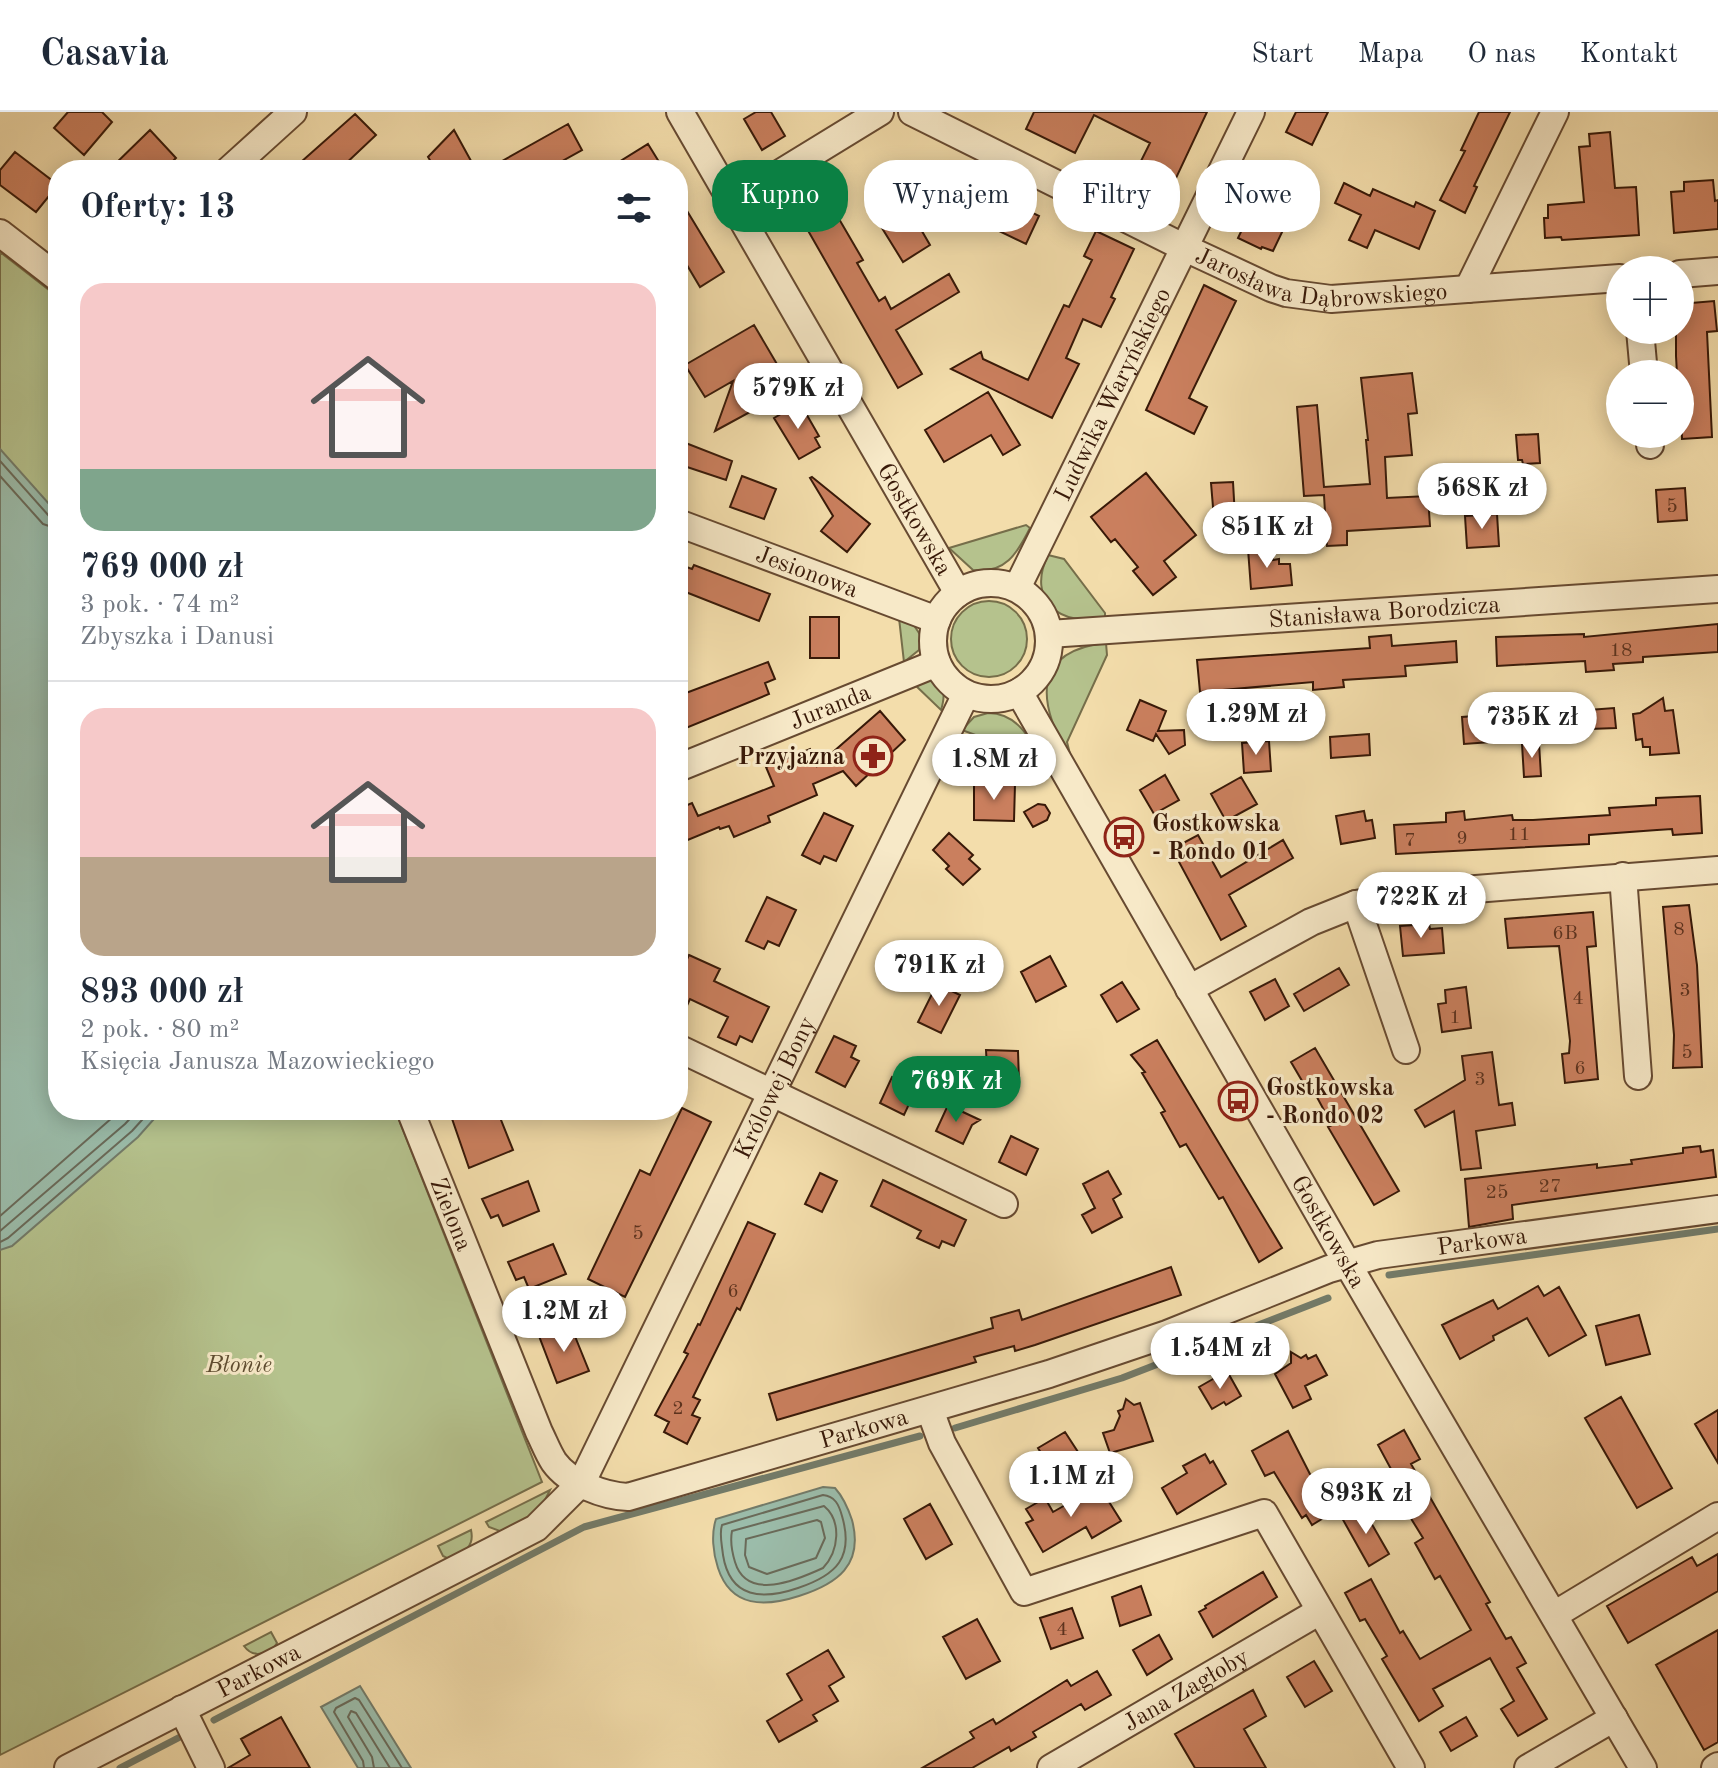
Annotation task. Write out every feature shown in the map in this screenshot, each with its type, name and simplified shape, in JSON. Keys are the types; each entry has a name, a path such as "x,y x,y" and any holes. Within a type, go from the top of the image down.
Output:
{"street":[{"path":"240,160 293,112"},
{"name":"Gostkowska","path":"680,112 712,166"},
{"path":"802,160 880,112"},
{"name":"Jarosława Dąbrowskiego","path":"912,112 948,119 1185,248 1271,288 1308,297 1331,299 1606,279"},
{"name":"Ludwika Waryńskiego","path":"1017,588 1251,112"},
{"path":"1468,289 1555,112"},
{"name":"Gostkowska","path":"750,232 958,593"},
{"path":"0,233 48,270"},
{"path":"1694,273 1718,271"},
{"name":"Jesionowa","path":"688,527 937,620"},
{"path":"993,582 1017,588 1033,600 1046,622 1049,646 1042,670 1028,687 1009,697 987,699 966,694 949,681 937,663 932,642 937,620 949,601 976,584 993,582"},
{"name":"Stanisława Borodzicza","path":"1049,634 1718,589"},
{"name":"Juranda","path":"688,764 937,663"},
{"name":"Gostkowska","path":"1019,692 1347,1263 1643,1768"},
{"name":"Królowej Bony","path":"582,1482 966,694"},
{"path":"1189,989 1311,922 1356,904 1412,894 1718,870"},
{"path":"1623,876 1638,1076"},
{"path":"1356,904 1406,1050"},
{"path":"688,1053 1004,1204"},
{"name":"Zielona","path":"414,1120 539,1432 555,1462 567,1474 582,1482"},
{"name":"Parkowa","path":"68,1768 536,1528 582,1482 612,1497 628,1497 1049,1374 1167,1334 1347,1263 1378,1255 1718,1209"},
{"path":"930,1410 942,1443 1024,1592 1264,1513 1411,1768"},
{"path":"1554,1615 1718,1516"},
{"name":"Jana Zagłoby","path":"1051,1768 1320,1611"},
{"path":"182,1709 211,1768"},
{"path":"1528,1768 1614,1718"}],"green space":[{"name":"Błonie","path":"0,252 48,289 48,1120 399,1120 542,1482 0,1755"},
{"path":"1026,525 1030,528 1015,554 994,569 973,570 949,548"},
{"path":"1048,555 1064,559 1105,617 1074,618 1051,607 1041,585"},
{"path":"989,601 1003,604 1016,612 1024,625 1027,639 1024,653 1016,666 1003,674 989,677 975,674 962,666 954,653 951,639 954,625 962,612 975,604"},
{"path":"899,618 913,624 921,636 919,650 904,662"},
{"path":"1106,643 1107,655 1067,742 1068,755 1051,717 1047,699 1048,682 1053,668 1064,657 1082,648"},
{"path":"932,678 940,684 943,692 941,710 912,682"},
{"path":"999,714 1017,724 1046,768 1043,769 1035,757 962,730 974,717"},
{"path":"550,1490 541,1508 505,1533 489,1527 486,1522"},
{"path":"471,1530 467,1549 449,1559 443,1556 438,1546"},
{"path":"271,1632 277,1643 273,1649 257,1654 244,1646"}],"water":[{"path":"0,449 48,503 48,1120 153,1120 138,1137 12,1246 0,1250"},
{"path":"823,1487 835,1488 852,1520 854,1549 851,1561 844,1570 825,1585 786,1600 762,1603 731,1591 715,1556 713,1537 716,1519"},
{"path":"360,1686 411,1768 358,1768 321,1707"}],"building":[{"path":"68,112 102,112 112,122 84,155 54,128"},
{"path":"756,112 771,112 785,136 762,150 744,119"},
{"path":"1034,112 1207,112 1180,170 1180,160 1142,160 1150,143 1094,115 1075,153 1026,129"},
{"path":"1296,112 1328,112 1312,145 1286,132"},
{"path":"1479,112 1510,112 1474,186 1477,187 1465,213 1440,200 1465,151 1461,150"},
{"path":"355,114 376,135 350,160 303,160"},
{"path":"568,124 582,150 564,160 504,160"},
{"path":"150,130 176,158 174,160 119,160"},
{"path":"454,130 470,160 430,160 428,157"},
{"path":"1610,132 1615,188 1636,187 1639,235 1562,240 1561,237 1545,238 1544,218 1548,218 1548,205 1584,202 1579,147 1590,146 1589,134"},
{"path":"648,144 658,160 622,160"},
{"path":"15,152 48,177 48,197 36,212 0,185 0,170"},
{"path":"1713,180 1715,201 1718,200 1718,229 1674,233 1671,192 1684,191 1684,182"},
{"path":"1344,183 1370,196 1373,189 1414,207 1416,202 1435,211 1419,249 1375,230 1367,248 1349,240 1361,215 1335,203"},
{"path":"688,213 724,272 700,287 688,267"},
{"path":"809,232 847,232 863,260 857,263 879,301 885,297 891,309 949,274 959,292 896,330 922,374 898,388"},
{"path":"884,232 922,232 930,245 903,262"},
{"path":"1001,232 1032,232 1026,244"},
{"path":"1096,232 1134,249 1111,297 1115,299 1101,327 1083,319 1066,358 1079,364 1052,418 951,369 981,352 983,359 1028,380 1064,305 1069,307 1092,260 1084,256"},
{"path":"1241,232 1282,232 1273,251 1238,238"},
{"path":"1204,285 1236,301 1189,398 1207,407 1194,434 1146,410"},
{"path":"1714,301 1717,331 1707,332 1712,437 1694,438 1694,360 1676,360 1676,344 1694,344 1694,303"},
{"path":"754,325 781,371 752,388 763,405 715,431 733,381 705,397 688,370 688,363"},
{"path":"1412,373 1417,413 1408,414 1412,455 1385,457 1387,498 1428,496 1430,526 1347,531 1347,545 1327,546 1324,495 1304,496 1297,407 1317,405 1324,487 1370,484 1361,378"},
{"path":"988,392 1020,445 1003,455 991,435 944,462 925,430"},
{"path":"800,403 819,436 815,438 820,447 799,459 774,418"},
{"path":"1538,434 1540,463 1523,464 1522,460 1518,460 1516,435"},
{"path":"688,444 732,461 726,480 688,467"},
{"path":"1146,473 1196,535 1164,561 1176,577 1153,595 1133,571 1138,567 1115,539 1111,542 1091,517"},
{"path":"742,476 776,489 764,519 730,507"},
{"path":"812,477 870,524 847,552 821,531 833,516"},
{"path":"1233,482 1235,517 1214,519 1211,483"},
{"path":"1685,488 1687,520 1658,522 1656,490"},
{"path":"1497,514 1499,546 1467,548 1465,516"},
{"path":"1271,547 1273,560 1279,559 1279,564 1290,564 1292,585 1251,589 1248,549"},
{"path":"694,565 770,594 759,621 688,593 688,568 692,569"},
{"path":"810,617 839,617 839,658 810,658"},
{"path":"1718,624 1718,652 1643,657 1643,662 1613,664 1614,670 1586,672 1585,661 1497,666 1496,637 1584,634 1584,637"},
{"path":"1391,635 1392,646 1456,641 1457,662 1405,666 1406,676 1343,680 1344,687 1313,690 1313,682 1200,692 1197,660 1370,648 1369,637"},
{"path":"768,662 775,679 765,683 769,694 688,727 688,692"},
{"path":"1663,698 1665,711 1673,710 1679,753 1650,755 1650,747 1643,747 1642,739 1636,740 1633,714 1640,713"},
{"path":"1140,700 1166,711 1158,731 1184,730 1185,745 1169,754 1156,734 1153,741 1127,730"},
{"path":"1614,708 1616,728 1590,729 1589,710"},
{"path":"880,711 905,740 856,786 843,771 813,784 817,795 768,816 770,822 734,837 729,826 688,840 688,805 692,803 698,816 774,786 766,767 810,749 817,766"},
{"path":"1490,715 1491,742 1464,744 1462,717"},
{"path":"1369,734 1370,755 1331,758 1330,737"},
{"path":"1269,741 1271,771 1244,773 1242,743"},
{"path":"1539,743 1541,776 1524,777 1522,744"},
{"path":"1165,775 1179,800 1154,814 1140,790"},
{"path":"1241,777 1257,804 1226,821 1211,794"},
{"path":"974,783 1015,784 1014,821 974,820"},
{"path":"1700,796 1702,833 1673,835 1672,829 1657,830 1589,835 1589,844 1396,854 1394,825 1446,822 1446,813 1464,811 1465,820 1512,815 1513,820 1533,820 1610,815 1609,808 1656,805 1656,798"},
{"path":"1038,804 1045,805 1050,813 1047,820 1033,827 1024,812"},
{"path":"1364,811 1366,821 1372,820 1375,838 1341,844 1336,816"},
{"path":"824,813 853,826 836,861 824,856 820,864 802,855"},
{"path":"949,833 973,855 969,859 980,869 963,885 946,869 949,866 933,850"},
{"path":"1198,835 1221,877 1283,840 1293,858 1229,895 1246,926 1221,940 1172,849"},
{"path":"767,897 796,910 779,946 768,941 764,949 746,941"},
{"path":"1689,905 1697,965 1702,1067 1673,1068 1674,1035 1663,907"},
{"path":"1593,912 1596,946 1587,947 1598,1079 1565,1083 1562,1054 1569,1053 1570,1041 1559,946 1508,948 1505,919"},
{"path":"1429,924 1430,929 1442,928 1444,953 1403,956 1400,926"},
{"path":"1050,956 1066,986 1036,1002 1021,972"},
{"path":"688,957 720,969 714,981 769,1007 752,1042 740,1036 736,1045 718,1037 728,1017 690,999 688,1003"},
{"path":"1339,968 1349,985 1304,1011 1294,994"},
{"path":"1275,979 1289,1006 1265,1020 1250,992"},
{"path":"1122,982 1139,1009 1117,1022 1101,995"},
{"path":"937,984 960,995 941,1033 918,1022"},
{"path":"1466,987 1471,1028 1442,1032 1438,1004 1446,1003 1445,990"},
{"path":"834,1036 856,1046 851,1057 859,1061 845,1087 816,1072"},
{"path":"1157,1040 1282,1248 1259,1262 1223,1197 1219,1199 1186,1144 1180,1147 1161,1113 1165,1111 1142,1073 1145,1072 1131,1055"},
{"path":"1315,1048 1399,1191 1374,1205 1328,1127 1332,1125 1312,1088 1308,1091 1291,1062"},
{"path":"986,1050 1018,1051 1019,1082 992,1083"},
{"path":"1492,1052 1499,1105 1512,1103 1515,1125 1476,1131 1481,1168 1461,1170 1454,1111 1425,1127 1415,1110 1465,1080 1462,1056"},
{"path":"892,1077 916,1089 904,1115 880,1103"},
{"path":"948,1105 980,1120 972,1125 963,1144 936,1131"},
{"path":"688,1111 711,1122 625,1297 588,1279 640,1170 650,1175 676,1120 688,1120"},
{"path":"452,1120 501,1120 513,1150 469,1168"},
{"path":"1011,1136 1038,1149 1026,1175 999,1162"},
{"path":"1700,1146 1701,1152 1713,1150 1716,1177 1512,1205 1513,1219 1469,1227 1465,1179 1597,1164 1597,1168 1632,1164 1631,1160 1683,1153 1683,1148"},
{"path":"1108,1171 1121,1194 1113,1199 1122,1217 1092,1233 1082,1215 1095,1208 1083,1184"},
{"path":"820,1173 837,1181 822,1212 805,1204"},
{"path":"883,1180 966,1220 954,1246 942,1241 939,1248 917,1238 921,1231 871,1206"},
{"path":"528,1181 539,1211 503,1226 498,1215 491,1218 482,1199"},
{"path":"748,1222 775,1234 740,1310 737,1308 693,1397 700,1400 692,1415 700,1418 687,1444 664,1432 669,1422 655,1415 688,1354 684,1352 700,1325"},
{"path":"553,1244 566,1274 529,1289 524,1277 516,1280 508,1262"},
{"path":"1171,1267 1181,1295 1035,1345 1015,1351 1014,1346 974,1357 976,1362 777,1420 769,1394 993,1328 991,1318 1019,1310 1022,1320"},
{"path":"1538,1286 1544,1296 1559,1287 1586,1335 1549,1356 1527,1318 1460,1359 1442,1325 1493,1300 1498,1309"},
{"path":"1639,1315 1650,1354 1606,1365 1596,1326"},
{"path":"570,1324 589,1371 557,1383 539,1336"},
{"path":"1291,1352 1301,1358 1306,1355 1308,1359 1316,1355 1327,1375 1305,1386 1311,1399 1293,1408 1275,1374 1291,1363"},
{"path":"1227,1371 1241,1396 1212,1409 1199,1387"},
{"path":"1621,1397 1672,1488 1637,1508 1585,1418"},
{"path":"1126,1399 1134,1405 1140,1403 1153,1441 1110,1453 1103,1433 1114,1430 1120,1416 1118,1411 1123,1409"},
{"path":"1718,1410 1718,1463 1695,1424"},
{"path":"1404,1430 1420,1459 1411,1464 1490,1602 1486,1604 1506,1639 1511,1637 1526,1663 1517,1668 1547,1719 1518,1736 1501,1709 1514,1701 1490,1658 1433,1689 1443,1706 1419,1721 1382,1659 1387,1656 1365,1619 1360,1621 1345,1593 1371,1579 1400,1633 1403,1631 1420,1659 1471,1630 1440,1576 1435,1579 1415,1543 1423,1538 1399,1499 1405,1495 1378,1445"},
{"path":"1288,1431 1313,1480 1323,1474 1343,1506 1312,1525 1306,1515 1302,1518 1274,1472 1265,1476 1252,1451"},
{"path":"1065,1432 1078,1452 1051,1469 1038,1448"},
{"path":"1205,1454 1210,1463 1213,1461 1226,1484 1177,1514 1162,1488 1187,1473 1183,1466"},
{"path":"1099,1486 1121,1521 1092,1538 1086,1527 1043,1552 1026,1523 1033,1520 1026,1509 1045,1498 1053,1512"},
{"path":"930,1504 952,1544 926,1559 904,1519"},
{"path":"1362,1507 1389,1554 1369,1566 1342,1518"},
{"path":"1718,1554 1718,1591 1628,1643 1607,1606 1692,1557 1697,1566"},
{"path":"1263,1572 1277,1597 1213,1637 1199,1612"},
{"path":"1141,1586 1151,1615 1120,1626 1112,1597"},
{"path":"1072,1608 1083,1638 1051,1649 1040,1618"},
{"path":"977,1619 1000,1661 966,1679 943,1637"},
{"path":"1718,1630 1718,1742 1704,1750 1656,1665"},
{"path":"1159,1635 1172,1659 1147,1675 1133,1650"},
{"path":"828,1650 844,1677 829,1686 838,1701 813,1715 817,1721 779,1742 767,1721 802,1700 787,1674"},
{"path":"1314,1661 1332,1691 1305,1707 1287,1677"},
{"path":"1097,1671 1111,1695 1085,1710 1081,1704 1033,1732 1036,1737 1011,1751 1009,1747 972,1768 922,1768 974,1738 970,1732 993,1719 996,1724 1067,1680 1071,1686"},
{"path":"1253,1690 1266,1716 1244,1729 1266,1768 1195,1768 1175,1734"},
{"path":"281,1717 310,1768 228,1768 250,1755 241,1739"},
{"path":"1466,1717 1477,1736 1451,1751 1440,1732"}],"waterway":[{"path":"1389,1275 1718,1229"},
{"path":"955,1428 1122,1378 1328,1298"},
{"path":"214,1720 584,1527 920,1436"},
{"path":"120,1768 182,1736"}],"place":[{"name":"Przyjazna","path":"873,756"},
{"name":"Gostkowska - Rondo 01","path":"1124,837"},
{"name":"Gostkowska - Rondo 02","path":"1238,1101"}]}
